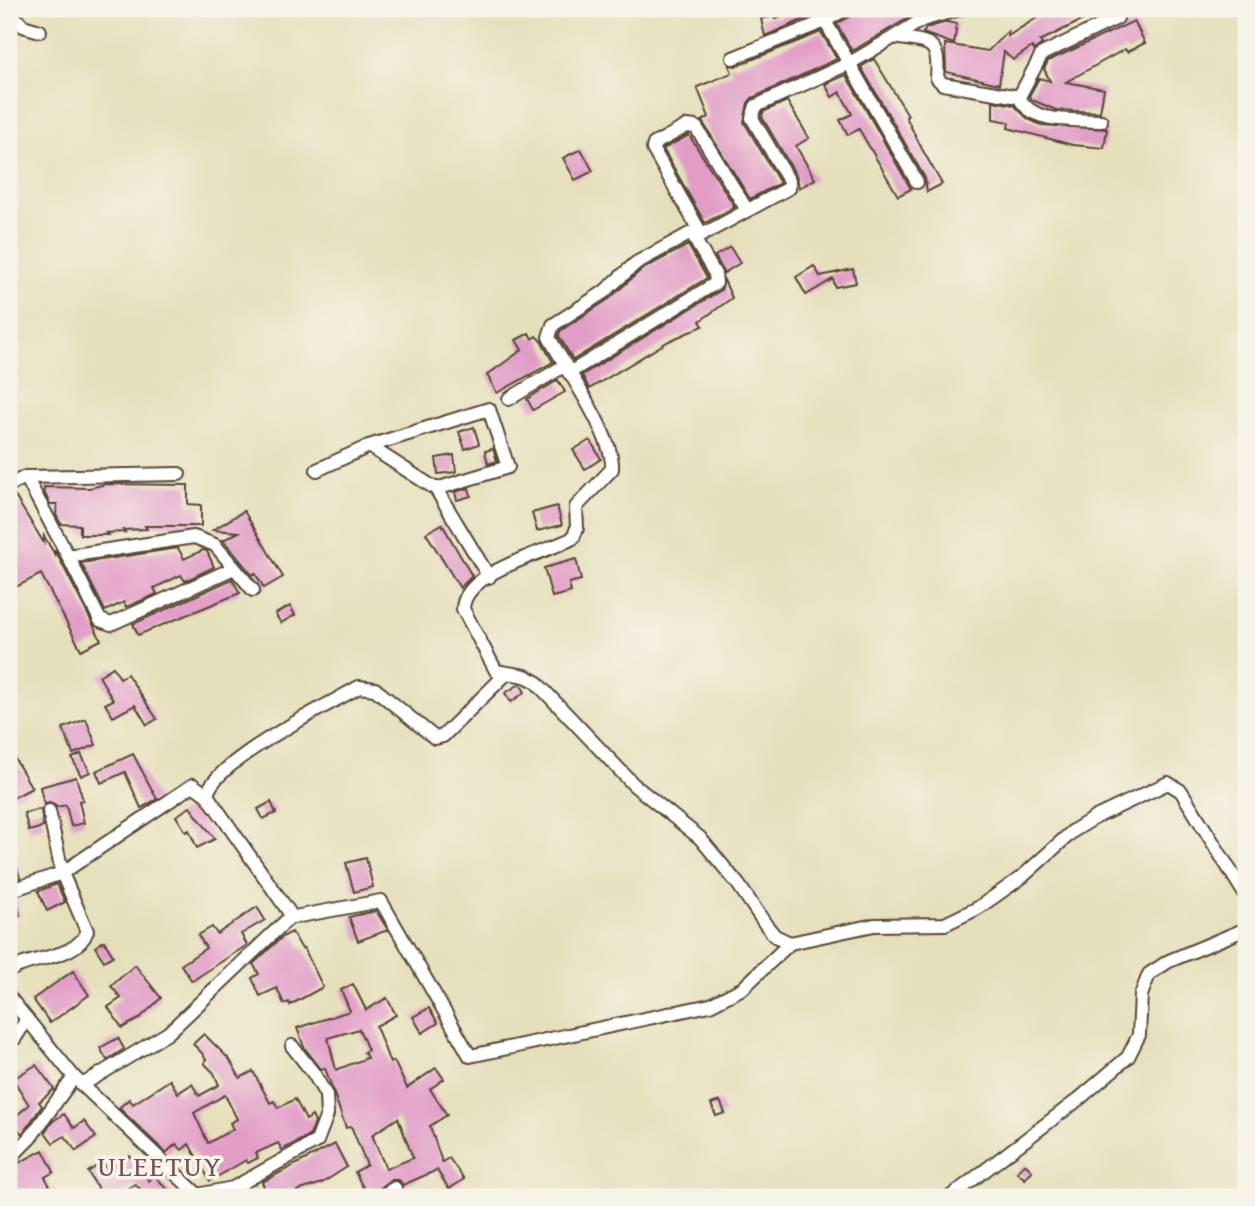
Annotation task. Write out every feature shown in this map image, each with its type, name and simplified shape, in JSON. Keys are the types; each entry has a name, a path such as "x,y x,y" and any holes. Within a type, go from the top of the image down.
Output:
{"street":[{"path":"790,943 775,936 700,838 634,785 534,681 525,676 505,675 496,671 463,609 467,596 489,576 573,538 577,528 576,507 612,469 608,451 591,410 549,337 553,325 604,292 636,263 784,193 789,185 752,118 754,109 761,103 850,63 922,20 960,9"},
{"path":"733,58 825,21 842,10"},
{"path":"9,11 23,26 40,31"},
{"path":"1020,97 1042,54 1117,18"},
{"path":"825,21 917,182"},
{"path":"894,37 925,43 934,48 939,55 937,78 943,84 1020,97"},
{"path":"1020,97 1026,109 1035,115 1101,121"},
{"path":"509,399 716,283 715,274 697,234 653,149 654,144 687,126 696,127 747,211"},
{"path":"317,470 369,446 489,409 508,467 436,489"},
{"path":"369,446 436,489 489,576"},
{"path":"9,485 26,477 179,474"},
{"path":"26,477 100,620 110,624 234,568"},
{"path":"68,556 194,537 215,545 253,590"},
{"path":"207,795 211,785 238,758 359,687 375,689 435,738 443,736 505,675"},
{"path":"9,1159 78,1081 168,1033 289,918 382,901 470,1056 710,1004 743,988 790,943 874,925 945,924 978,908 1022,877 1073,831 1096,817 1168,783 1181,791 1246,895"},
{"path":"9,891 62,873 187,787 198,787 207,795 289,912 289,918"},
{"path":"9,971 24,962 52,957 85,937 84,923 62,873 49,811"},
{"path":"954,1196 1079,1099 1128,1057 1139,1035 1141,995 1149,974 1169,961 1246,929"},
{"path":"774,957 775,936"},
{"path":"9,997 78,1081 199,1196 233,1188 317,1141 327,1115 326,1096 314,1074 292,1046"},
{"path":"9,1041 15,1038 27,1019"},
{"path":"380,1197 395,1188"}],"building":[{"path":"794,9 828,9 765,36 761,19 774,16 775,19"},
{"path":"854,9 929,9 917,13 852,51 837,24 850,16"},
{"path":"1051,9 1105,9 1040,41 1042,44 1034,50 1032,47 1013,60 1004,52 999,84 946,72 945,44 988,51 1008,31 1008,36"},
{"path":"1134,21 1145,43 1127,52 1125,49 1066,82 1104,89 1100,112 1056,110 1032,100 1029,96 1039,78 1050,81 1044,69 1048,61"},
{"path":"947,22 957,24 954,44 923,33 926,28"},
{"path":"821,32 837,59 752,98 748,103 744,122 780,183 750,199 702,121 709,117 697,87 732,73 729,65 736,66"},
{"path":"874,59 908,115 906,117 942,184 927,192 925,178 861,67"},
{"path":"846,75 911,189 898,196 859,129 848,135 840,120 852,114 840,92 832,97 825,84"},
{"path":"787,101 809,138 796,146 815,179 799,188 797,177 762,117 763,112"},
{"path":"993,101 1014,105 1028,119 1041,125 1107,129 1104,148 1073,145 1008,128 1009,122 993,119"},
{"path":"689,135 735,207 705,223 663,149"},
{"path":"581,149 593,171 575,180 563,158"},
{"path":"688,245 707,278 573,360 559,336 560,331 609,299 641,270"},
{"path":"730,247 740,263 724,273 715,256"},
{"path":"814,266 820,276 853,269 856,283 835,287 833,279 806,295 796,277"},
{"path":"724,280 732,298 700,321 703,326 669,341 589,389 582,375 721,290"},
{"path":"529,333 532,339 536,336 541,341 553,362 497,393 487,375 522,350 516,340"},
{"path":"558,380 565,392 533,410 527,399"},
{"path":"474,427 479,444 465,449 459,432"},
{"path":"590,440 601,459 585,469 573,450"},
{"path":"493,449 497,461 488,464 485,451"},
{"path":"454,455 456,472 438,474 436,458"},
{"path":"106,484 188,485 188,504 201,505 201,526 145,526 147,529 106,533 108,535 80,535 80,525 61,524 56,515 57,504 50,504 44,492 44,487 90,488"},
{"path":"469,488 471,496 457,500 455,492"},
{"path":"13,493 44,543 44,536 55,555 55,550 101,640 81,650 41,574 16,587 9,574 9,494"},
{"path":"557,506 562,525 537,531 532,513"},
{"path":"244,511 283,577 264,588 255,573 252,575 223,540 239,532 213,530"},
{"path":"442,524 472,576 460,588 426,533"},
{"path":"178,548 184,559 203,550 207,551 214,567 185,581 181,575 154,588 157,594 126,607 124,602 105,611 81,563"},
{"path":"576,559 581,580 569,583 571,592 552,597 544,568"},
{"path":"232,579 240,593 138,635 133,624"},
{"path":"290,606 295,615 281,623 275,614"},
{"path":"113,667 120,678 127,674 157,719 147,725 135,705 113,717 105,704 113,700 99,676"},
{"path":"520,684 525,692 511,702 505,693"},
{"path":"86,719 96,745 73,754 63,728"},
{"path":"9,749 32,788 9,800"},
{"path":"81,754 90,772 81,776 72,758"},
{"path":"133,754 157,799 141,808 125,772 101,783 96,771"},
{"path":"76,777 83,800 79,801 84,823 71,826 66,805 57,807 51,803 44,804 40,787"},
{"path":"271,802 276,813 263,819 258,809"},
{"path":"190,807 215,839 197,848 189,830 186,832 176,816"},
{"path":"41,809 43,827 29,831 24,813"},
{"path":"9,848 20,878 9,882"},
{"path":"366,858 373,887 354,892 346,863"},
{"path":"57,884 65,902 47,911 38,891"},
{"path":"16,898 20,916 9,918 9,900"},
{"path":"257,907 265,920 241,934 247,945 192,981 181,965 206,948 198,935 212,927 217,934"},
{"path":"376,911 388,930 358,941 349,917"},
{"path":"292,932 302,949 304,948 323,987 290,1005 289,1002 284,1004 277,988 260,996 252,978 259,974 253,964 282,937"},
{"path":"104,941 113,956 104,961 95,947"},
{"path":"135,965 161,998 139,1019 122,1028 108,1007 121,998 111,986"},
{"path":"73,971 89,995 50,1023 33,999"},
{"path":"353,984 366,1010 387,998 396,1015 376,1026 390,1063 394,1061 407,1088 436,1068 444,1079 430,1089 447,1115 430,1126 442,1162 449,1158 464,1179 449,1189 437,1170 403,1185 399,1180 391,1180 368,1197 355,1172 367,1165 351,1126 346,1128 325,1068 321,1069 304,1047 297,1028 350,1011 341,990","holes":["359,1029 368,1050 364,1052 367,1058 336,1070 328,1038","398,1118 413,1158 386,1169 372,1135"]},
{"path":"429,1008 438,1023 422,1033 413,1017"},
{"path":"204,1034 230,1060 240,1078 253,1071 270,1103 274,1101 278,1108 295,1099 306,1120 312,1116 315,1122 310,1135 282,1150 278,1143 256,1153 258,1158 248,1163 246,1160 210,1181 189,1144 182,1150 176,1144 166,1153 119,1108 129,1099 133,1104 170,1080 178,1093 192,1084 199,1096 219,1085 214,1073 204,1063 206,1060 202,1053 193,1044","holes":["225,1095 237,1119 230,1123 233,1129 208,1143 194,1113"]},
{"path":"118,1038 124,1049 107,1060 100,1048"},
{"path":"36,1065 54,1089 39,1102 42,1106 22,1134 11,1120 29,1105 13,1079"},
{"path":"720,1101 725,1113 716,1116 711,1104"},
{"path":"64,1114 74,1128 84,1121 96,1137 76,1151 65,1136 53,1143 45,1132 53,1121"},
{"path":"335,1144 347,1167 322,1183 297,1191 300,1197 268,1197 262,1182"},
{"path":"43,1150 54,1172 45,1177 54,1194 9,1197 9,1168"},
{"path":"130,1156 149,1181 154,1175 175,1197 148,1197 135,1184 114,1197 103,1197 88,1172 103,1162 107,1170"},
{"path":"1025,1164 1032,1171 1025,1179 1017,1172"}],"district":[{"name":"ULEETUY","path":"160,1165"}]}
